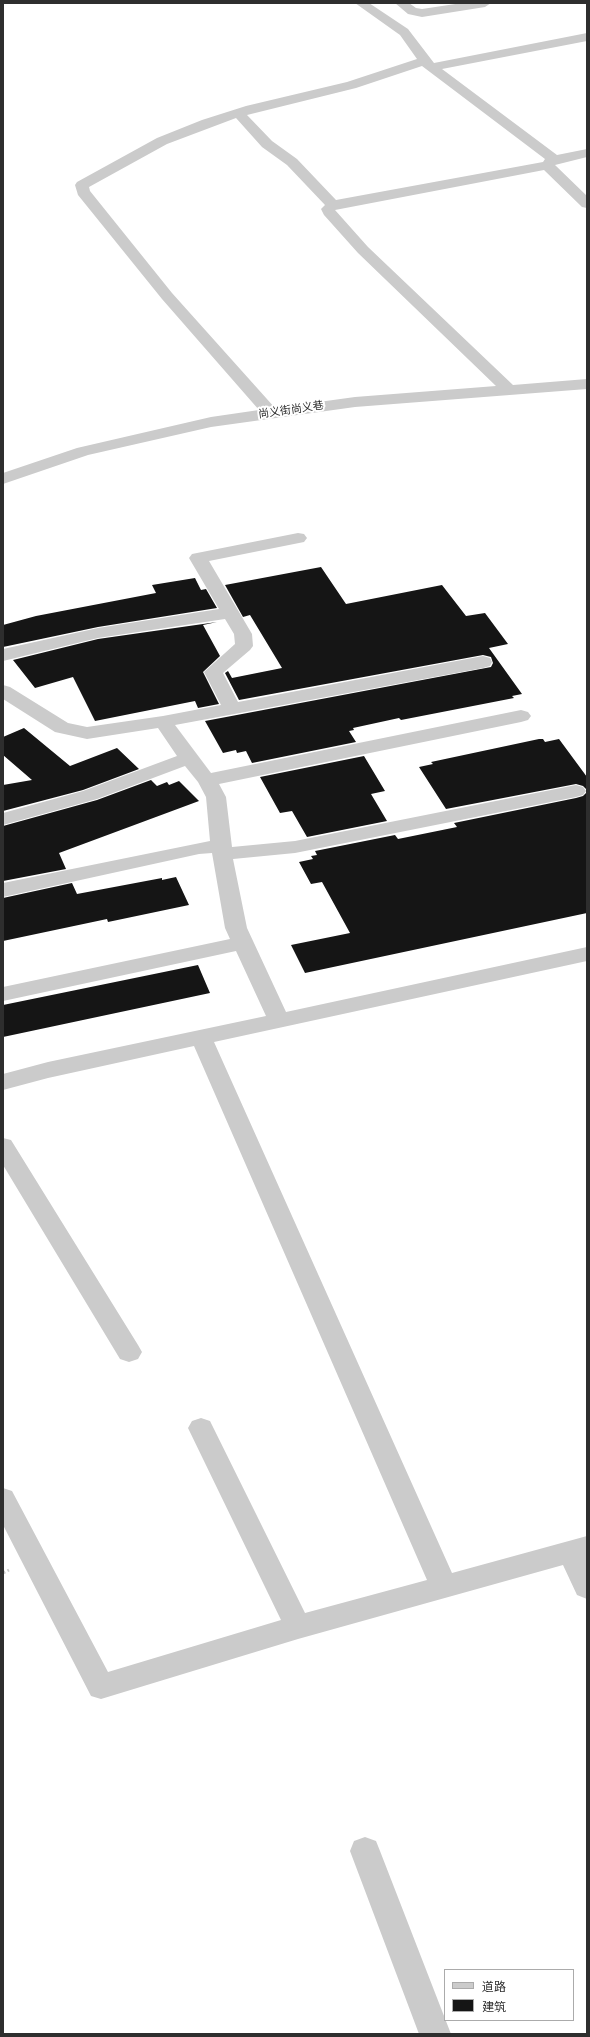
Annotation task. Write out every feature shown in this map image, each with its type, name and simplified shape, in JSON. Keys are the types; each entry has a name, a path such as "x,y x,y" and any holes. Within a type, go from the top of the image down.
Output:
{"street":[{"path":"361,3 404,32 428,64 552,157 550,163"},
{"path":"401,3 412,11 422,13 483,3"},
{"path":"270,413 168,296 83,192 81,187 88,180 162,141 207,123 238,113 352,85 428,64 587,37"},
{"path":"238,113 267,144 292,162 334,204"},
{"path":"509,390 363,250 328,212 328,209 334,204 550,163 587,152"},
{"path":"550,163 587,204"},
{"name":"尚义街尚义巷","path":"3,479 83,451 126,440 211,422 362,402 587,384"},
{"path":"232,710 213,672 244,646 243,634 198,558 298,538"},
{"path":"3,655 98,633 230,612"},
{"path":"3,690 62,728 87,733 232,710 483,662"},
{"path":"207,780 522,716"},
{"path":"163,722 207,780 216,797 222,850 236,928 279,1021"},
{"path":"3,819 90,795 189,758"},
{"path":"3,890 199,848 222,850 295,847 576,792"},
{"path":"3,994 242,943"},
{"path":"3,1082 48,1070 587,954"},
{"path":"201,1037 444,1587"},
{"path":"3,1146 129,1352"},
{"path":"201,1428 298,1627"},
{"path":"3,1499 101,1687 298,1627 578,1550 587,1588"},
{"path":"365,1850 435,2034"}],"building":[{"path":"321,567 346,604 442,585 466,616 485,613 508,644 489,648 522,694 512,696 514,698 401,720 399,718 353,728 354,730 349,731 356,742 252,763 246,751 237,753 236,750 223,753 205,721 491,667 493,663 491,657 483,655 239,700 225,673 228,671 232,678 282,668 250,615 243,617 225,585"},
{"path":"195,578 201,590 206,589 217,608 98,627 3,647 3,625 36,616 156,593 152,585"},
{"path":"217,622 203,625 220,656 203,672 219,704 198,708 195,701 95,721 73,677 35,688 13,660 98,639"},
{"path":"24,728 70,766 117,748 139,769 83,790 3,811 3,785 32,780 3,755 3,737"},
{"path":"543,739 545,742 559,739 587,777 587,790 583,786 576,784 446,809 419,767 433,764 431,762"},
{"path":"364,756 385,791 371,794 387,821 307,837 292,811 280,813 260,777"},
{"path":"151,780 157,786 167,782 169,785 179,781 199,801 59,853 66,869 3,881 3,826 97,800"},
{"path":"587,792 587,913 305,973 291,945 350,933 322,882 311,884 299,862 313,859 311,856 317,855 315,851 395,835 398,839 457,827 454,823 576,798 583,796"},
{"path":"176,877 189,905 108,922 107,919 3,941 3,898 72,883 77,894 162,878 162,880"},
{"path":"198,965 210,993 3,1037 3,1005"}]}
